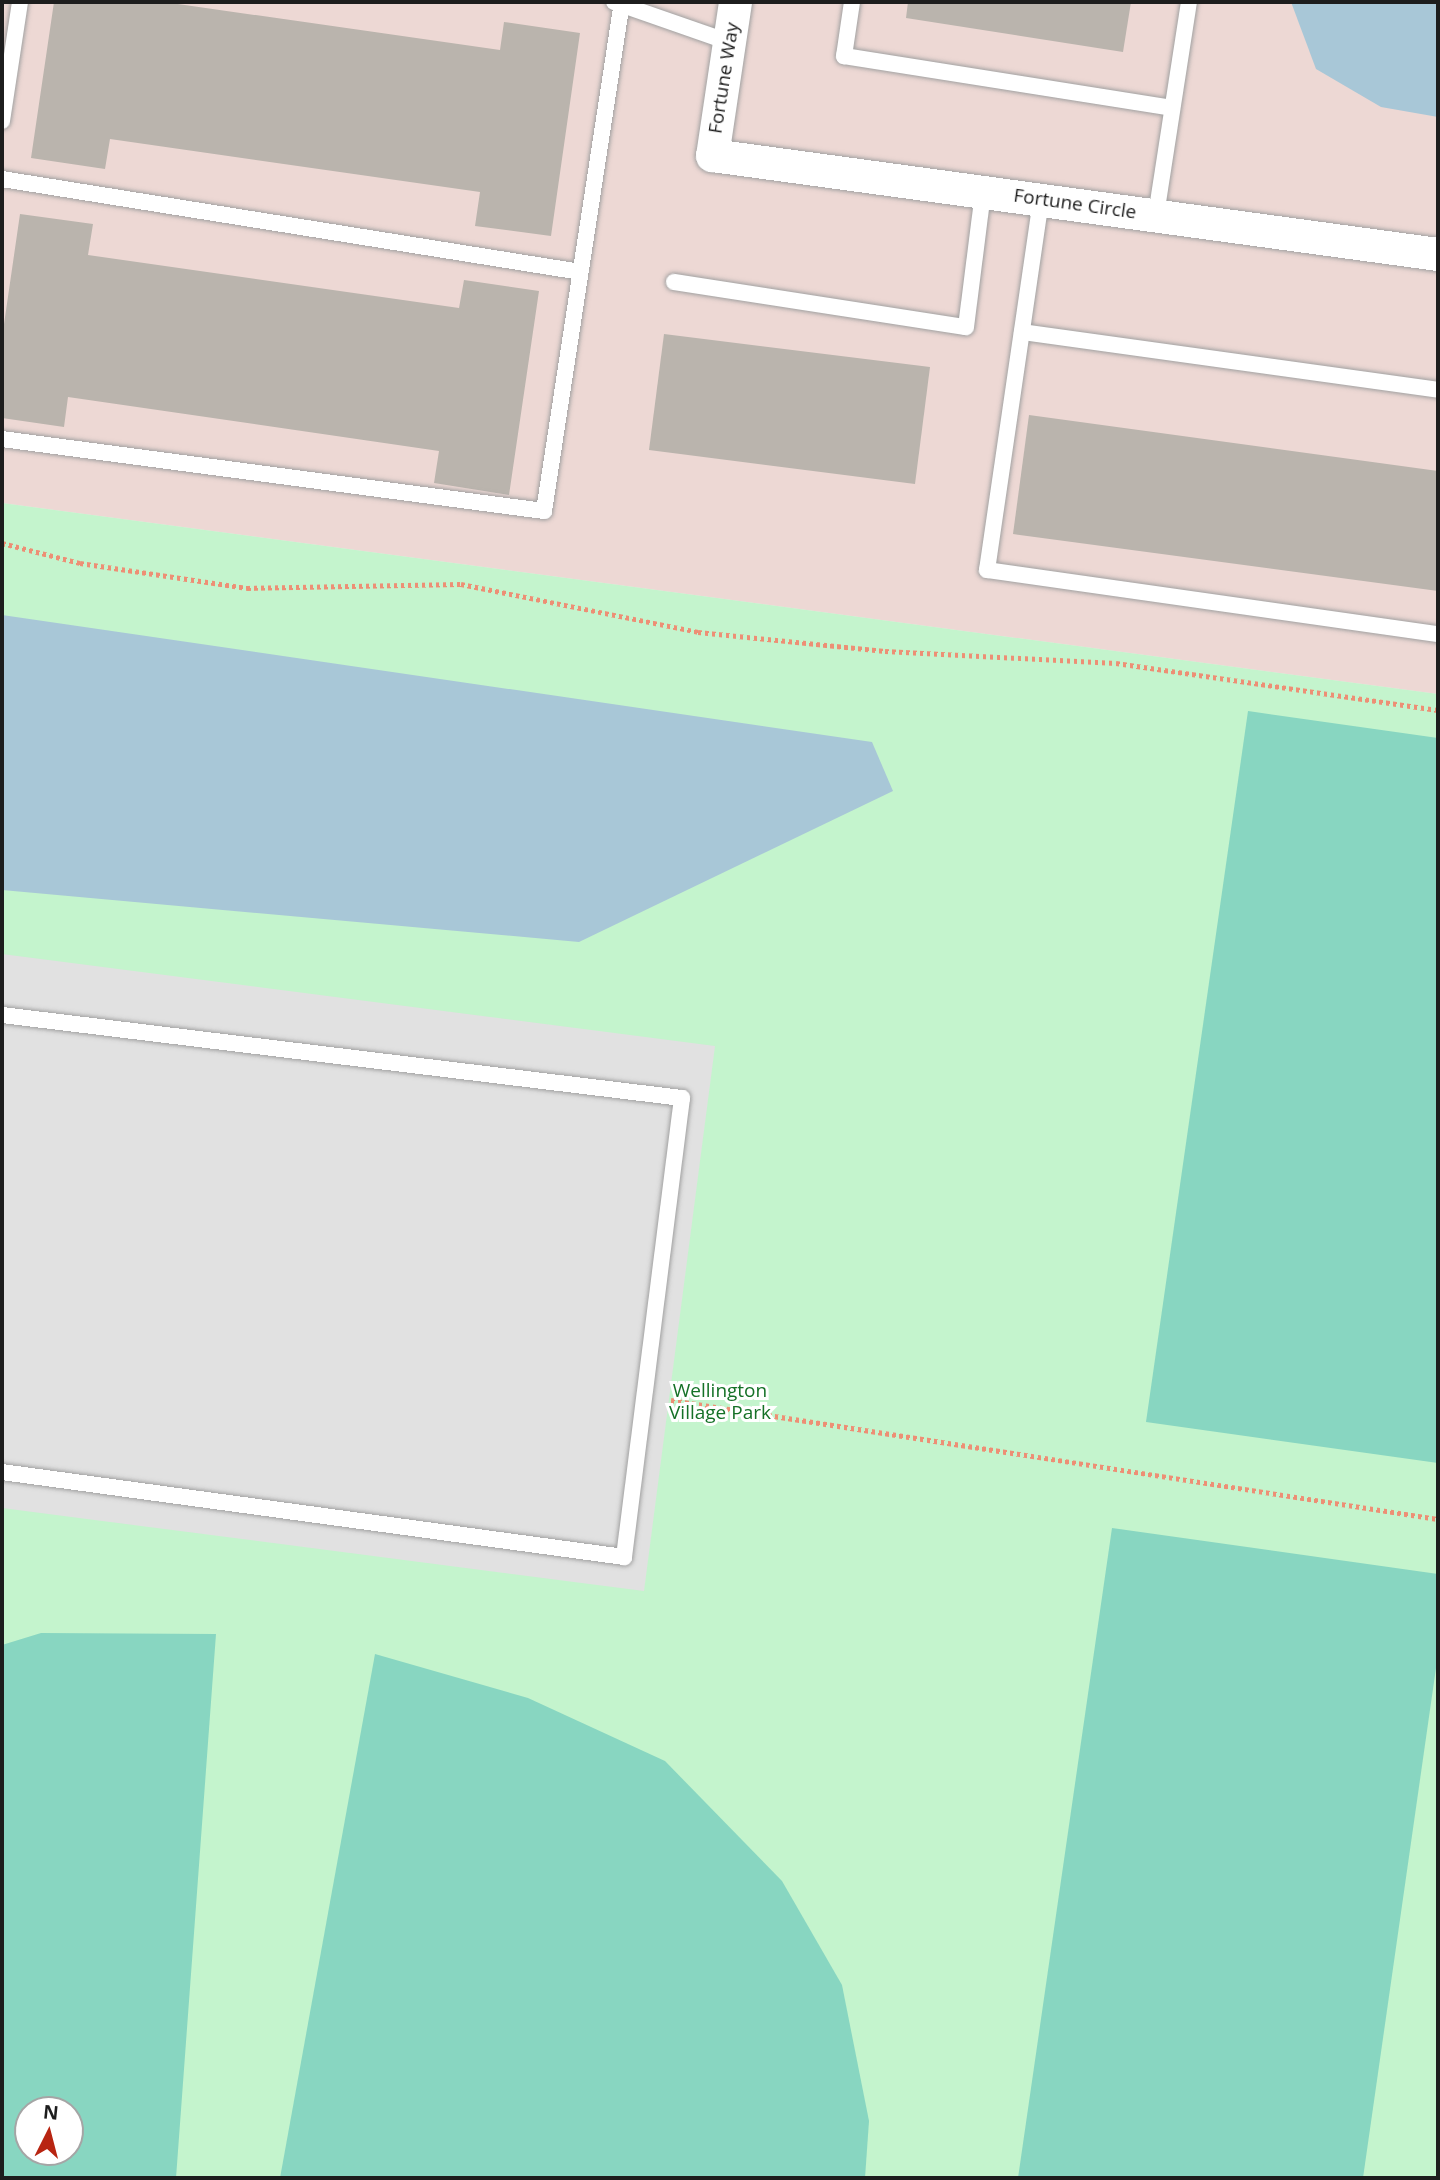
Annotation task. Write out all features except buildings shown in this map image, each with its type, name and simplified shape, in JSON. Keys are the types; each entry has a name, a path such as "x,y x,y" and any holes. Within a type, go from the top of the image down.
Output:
{"street":[{"name":"Fortune Way","path":"712,155 735,2"},
{"name":"Fortune Circle","path":"712,155 1438,254"}],"lane":[{"path":"2,121 20,2"},
{"path":"2,439 544,511 619,2 729,42"},
{"path":"852,2 844,56 1172,108"},
{"path":"1156,215 1189,2"},
{"path":"2,178 581,271"},
{"path":"674,282 966,327 983,192"},
{"path":"1041,200 987,570 1438,635"},
{"path":"1022,331 1438,390"},
{"path":"2,1015 682,1098 624,1557 2,1472"}],"path":[{"path":"2,542 80,563 247,587 461,584 698,632 885,651 1116,663 1438,709"},
{"path":"644,1396 1438,1519"}],"shaded area":[{"path":"2,2 1438,2 1438,694 2,503"},
{"path":"2,954 715,1046 644,1591 2,1508"}],"green space":[{"name":"Wellington Village Park","path":"2,503 1438,694 1438,2178 2,2178"},
{"path":"1248,711 1438,738 1438,1463 1146,1422"},
{"path":"1112,1528 1438,1574 1438,1654 1363,2178 1018,2178"},
{"path":"41,1633 216,1634 176,2178 2,2178 2,1645"},
{"path":"375,1654 528,1698 665,1761 782,1881 842,1985 869,2121 865,2178 280,2178"}],"water":[{"path":"1291,2 1438,2 1438,117 1381,107 1316,69"},
{"path":"2,615 872,742 893,791 579,942 2,890"}]}
